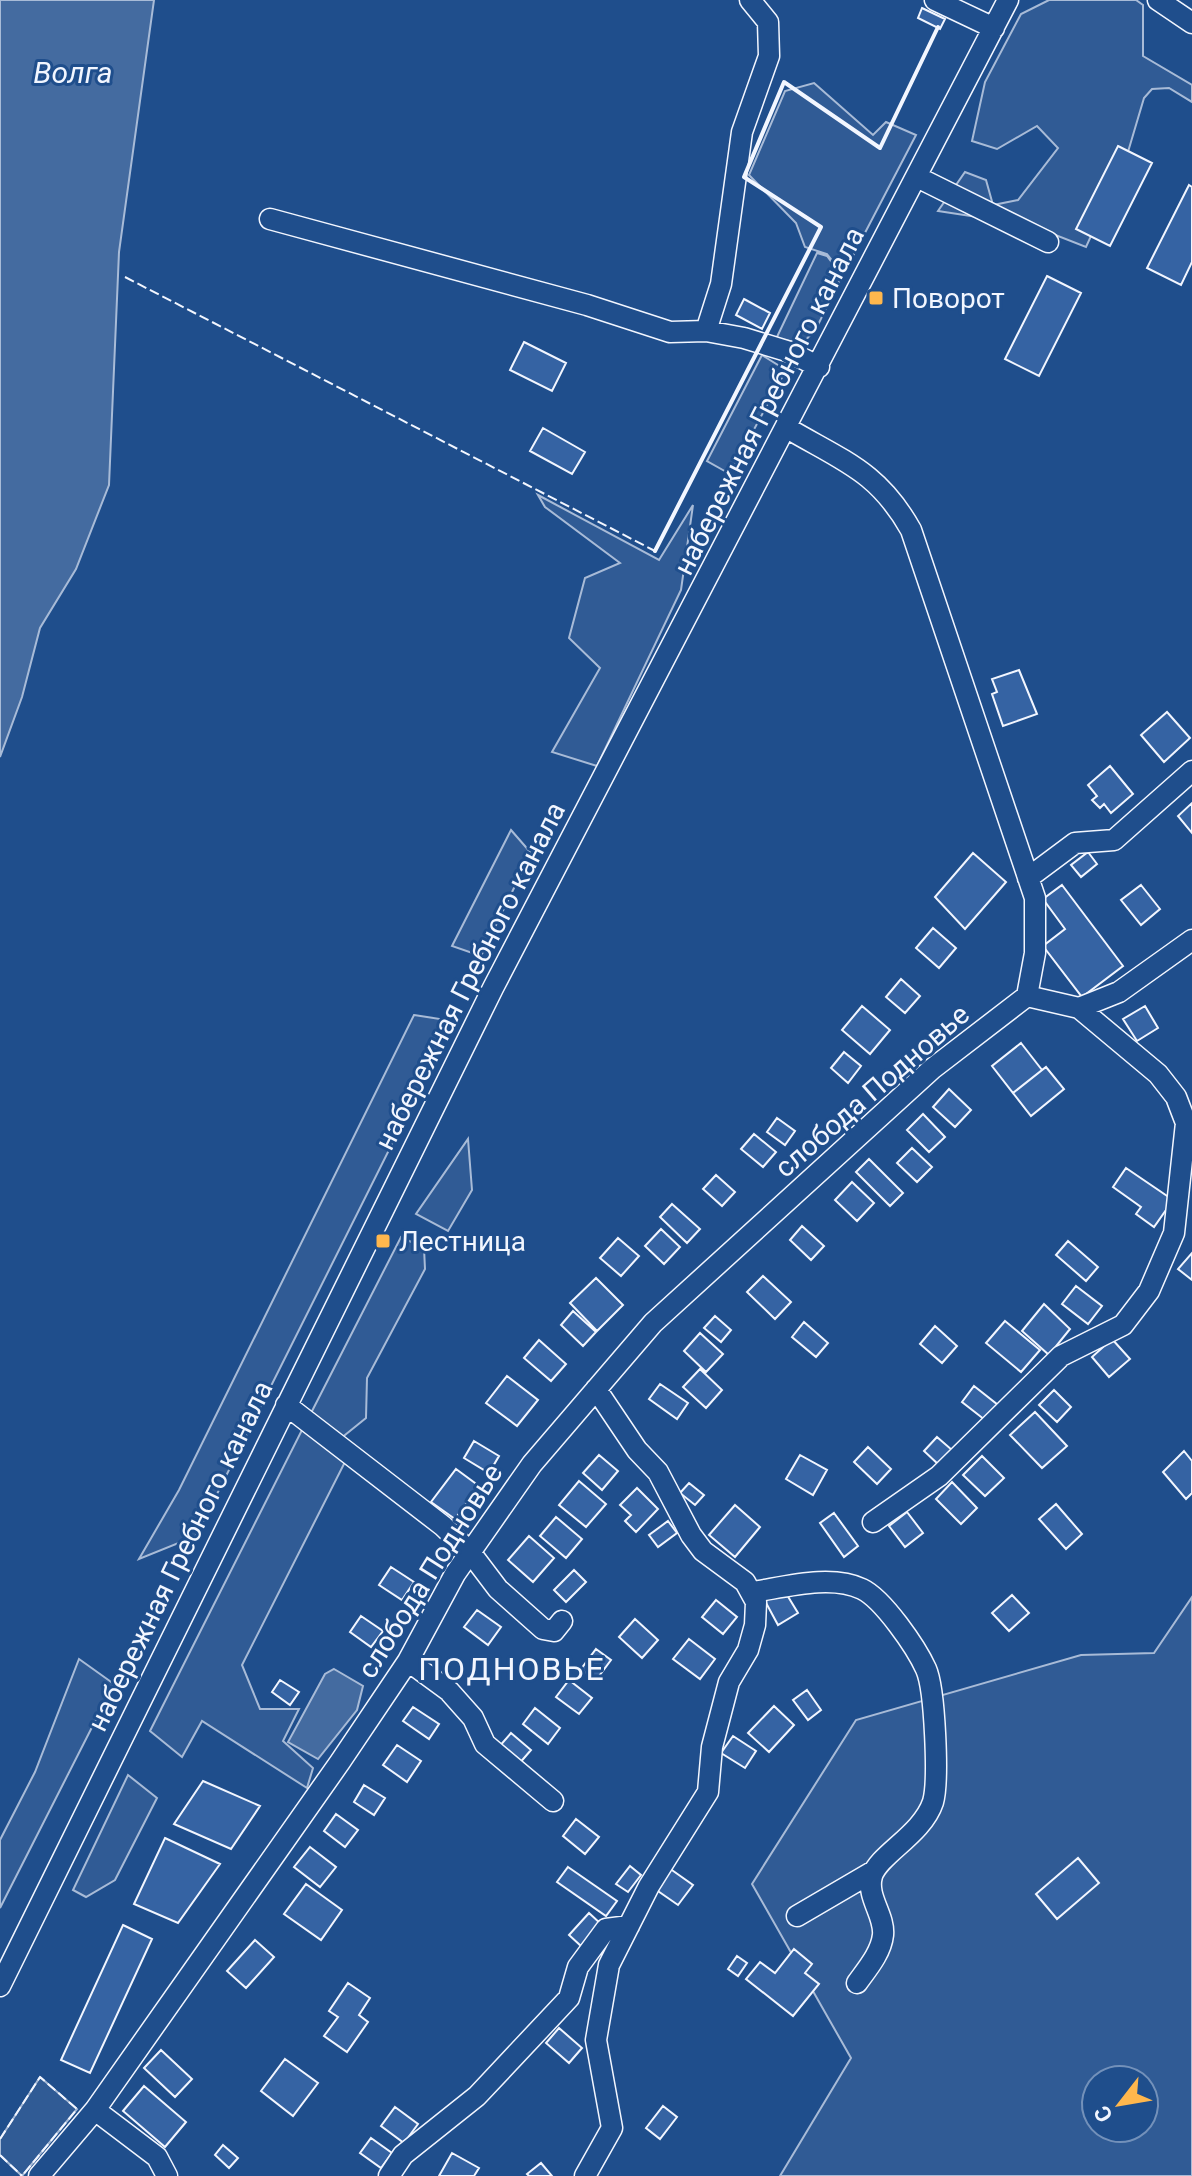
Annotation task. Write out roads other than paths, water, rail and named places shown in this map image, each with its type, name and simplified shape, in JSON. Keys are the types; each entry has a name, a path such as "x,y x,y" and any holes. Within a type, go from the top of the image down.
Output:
{"street":[{"path":"706,331 721,284 742,132 769,56 768,22 750,0"},
{"path":"935,0 994,28"},
{"name":"набережная Гребного канала","path":"0,1986 493,988 1008,0"},
{"path":"1158,0 1192,23"},
{"path":"917,177 1048,242"},
{"path":"270,219 587,305 670,332 706,331 790,352 819,367"},
{"path":"787,428 874,479 894,500 911,530 1035,898 1035,953 1027,996 1079,1008 1158,1074 1176,1097 1189,1123 1174,1233 1149,1291 1132,1314 1123,1325 1061,1356 939,1476 873,1522"},
{"path":"1028,878 1075,843 1114,840 1192,771"},
{"path":"1079,1008 1119,992 1192,940"},
{"name":"слобода Подновье","path":"39,2176 95,2110 408,1661 470,1552 532,1464 653,1323 932,1069 1027,996"},
{"path":"596,1389 637,1450 658,1472 691,1535 703,1551 753,1592 831,1584 861,1589 885,1607 926,1670 934,1709 934,1800 921,1827 874,1871 797,1916"},
{"path":"286,1405 443,1526 470,1552 498,1589 543,1629 554,1631 562,1621"},
{"path":"585,2176 612,2128 596,2040 609,1965 649,1886 708,1792 712,1747 729,1682 748,1650 755,1625 753,1592"},
{"path":"408,1661 449,1691 473,1718 485,1744 553,1801"},
{"path":"857,1983 874,1958 883,1933 870,1888 874,1871"},
{"path":"389,2176 403,2155 477,2096 569,1998 578,1967 606,1929 629,1926"},
{"path":"95,2110 157,2157 167,2176"}],"water":[{"name":"Волга","path":"0,0 154,0 119,252 109,485 76,569 40,628 22,697 0,757"},
{"path":"334,1669 363,1686 357,1710 318,1759 288,1742 325,1674"}],"place":[{"name":"Поворот","path":"876,298"},
{"name":"Лестница","path":"383,1241"}],"district":[{"name":"ПОДНОВЬЕ","path":"512,1669"}]}
